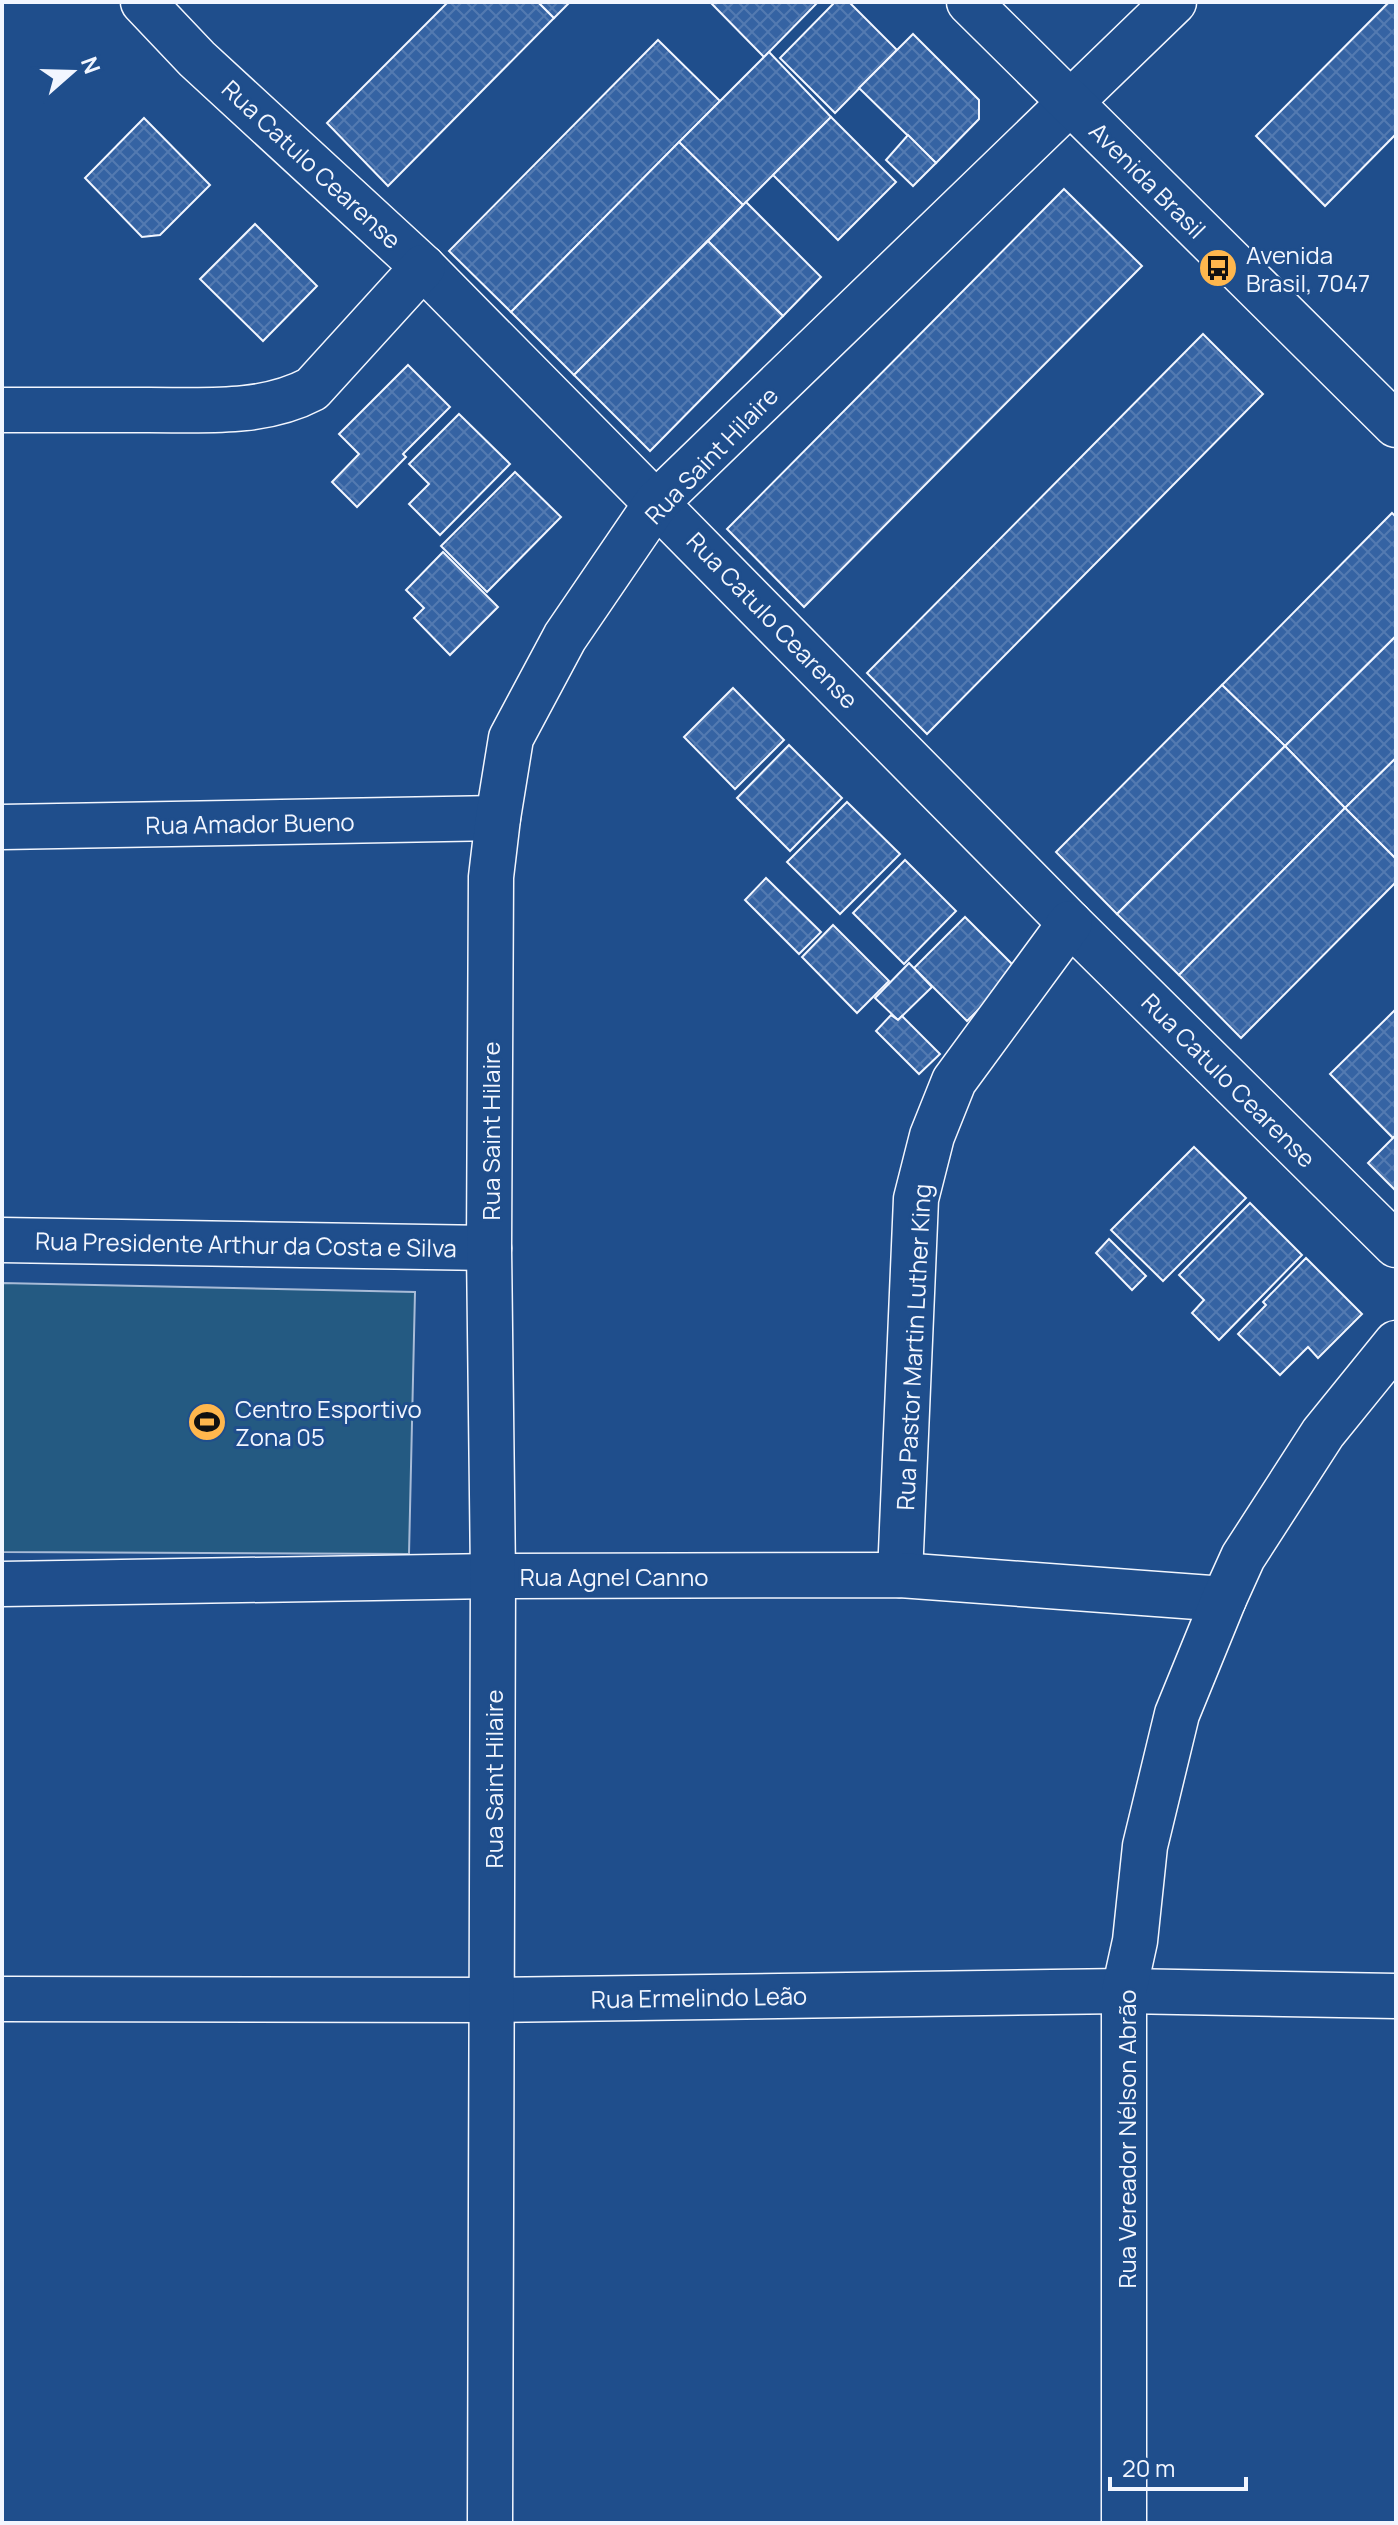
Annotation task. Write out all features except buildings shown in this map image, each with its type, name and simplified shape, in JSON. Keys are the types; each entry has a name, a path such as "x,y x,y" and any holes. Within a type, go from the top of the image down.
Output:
{"street":[{"name":"Rua Catulo Cearense","path":"143,2 197,59 423,267 1070,923 1396,1245"},
{"name":"Avenida Brasil","path":"969,2 1396,425"},
{"name":"Rua Saint Hilaire","path":"490,2523 493,1576 489,1248 491,877 511,738 565,637 657,502 1174,2"},
{"path":"2,410 218,410 269,405 292,399 312,389 423,267"},
{"name":"Rua Amador Bueno","path":"2,827 498,818"},
{"name":"Rua Pastor Martin Luther King","path":"900,1575 916,1199 932,1136 954,1081 1070,923"},
{"name":"Rua Presidente Arthur da Costa e Silva","path":"2,1240 489,1248"},
{"name":"Rua Vereador Nélson Abrão","path":"1124,2523 1124,1991 1135,1941 1145,1846 1177,1714 1243,1557 1323,1433 1396,1343"},
{"name":"Rua Agnel Canno","path":"2,1584 493,1576 900,1575 1224,1599"},
{"name":"Rua Ermelindo Leão","path":"2,1999 492,2000 1124,1991 1396,1996"}],"shaded area":[{"name":"Centro Esportivo Zona 05","path":"2,1283 415,1292 409,1554 2,1552"}],"place":[{"name":"Avenida Brasil, 7047","path":"1218,268"},
{"name":"Centro Esportivo Zona 05","path":"207,1422"}]}
